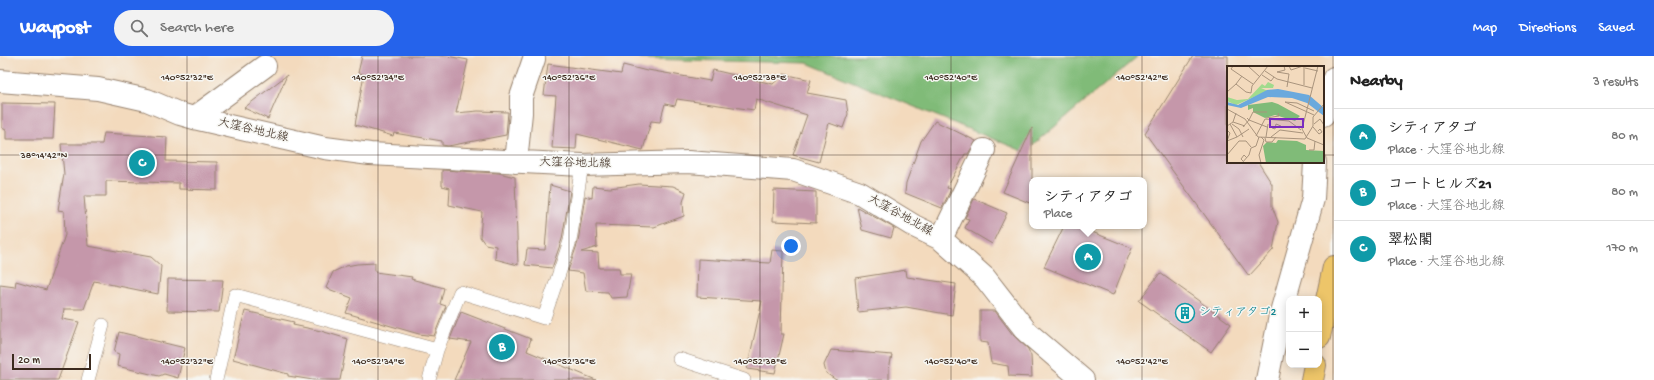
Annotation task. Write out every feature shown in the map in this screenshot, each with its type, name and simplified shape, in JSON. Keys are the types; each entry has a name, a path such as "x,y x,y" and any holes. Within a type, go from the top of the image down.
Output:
{"highway":[{"path":"1320,332 1334,267"},
{"path":"1312,380 1314,368"}],"street":[{"path":"516,162 521,113 521,97 534,59"},
{"path":"194,118 264,66"},
{"path":"1324,112 1334,78"},
{"name":"大窪谷地北線","path":"0,81 98,89 147,100 180,114 194,118 325,148 370,154 582,166 688,162 793,170 860,193 914,226 941,239 985,278 1028,332 1083,380"},
{"path":"941,239 984,150"},
{"path":"1268,380 1280,316 1313,199 1315,163"}],"lane":[{"path":"429,380 438,350 460,292 544,318 570,241 582,166"},
{"path":"216,380 235,294 438,350"},
{"path":"88,380 103,326"},
{"path":"679,360 744,380"}],"green space":[{"path":"639,56 1138,56 1025,152 807,63 640,59"}],"building":[{"path":"362,56 447,56 468,60 456,113 478,111 508,112 506,135 448,146 442,145 442,141 394,133 393,136 355,125 364,74 358,73"},
{"path":"1193,56 1228,56 1227,163 1259,163 1272,184 1272,206 1278,222 1273,250 1249,276 1145,133"},
{"path":"548,64 621,74 623,65 647,71 710,81 713,70 773,84 784,74 811,80 807,93 846,100 848,114 843,128 829,123 819,162 793,155 807,115 756,99 754,110 677,99 675,106 665,104 660,122 651,121 643,150 577,134 576,149 552,148 556,96 544,95"},
{"path":"287,75 268,119 244,108"},
{"path":"2,103 55,104 53,139 6,139 6,130 2,128"},
{"path":"935,121 976,141 968,154 965,154 947,188 951,189 942,208 905,193 906,183 921,141"},
{"path":"1032,128 1032,177 1029,177 1029,203 1003,192"},
{"path":"104,133 167,137 166,161 217,162 217,190 179,189 179,183 106,181 106,196 84,196 88,246 151,257 161,266 158,294 94,281 84,309 64,309 62,319 79,322 58,380 0,380 0,285 15,287 16,281 46,290 65,235 64,211 58,210 64,174 61,144 102,144"},
{"path":"442,170 499,173 515,177 518,265 495,259 496,246 485,244 480,237 482,212 449,205 450,188 442,186"},
{"path":"639,184 673,186 686,192 683,202 684,216 654,227 596,225 597,247 581,252 598,253 599,268 619,268 620,274 631,274 627,297 611,298 608,292 586,291 583,273 568,271 578,242 585,196 592,198 593,186 610,188"},
{"path":"550,185 570,191 562,239 552,268 525,265 527,249 545,250"},
{"path":"774,190 816,192 816,223 773,221"},
{"path":"974,199 1007,213 992,244 965,228 969,219 965,218"},
{"path":"857,207 894,228 891,238 862,230"},
{"path":"1063,229 1084,229 1132,248 1113,295 1044,267"},
{"path":"772,250 783,251 781,334 784,334 775,373 747,369 762,301 697,297 698,259 770,263"},
{"path":"375,263 375,272 412,277 411,279 444,288 440,304 446,306 434,336 419,334 346,313 352,298 326,288 333,272 346,266"},
{"path":"906,270 907,277 956,284 952,315 906,307 858,312 855,278"},
{"name":"シティアタゴ2","path":"1160,273 1231,324 1211,352 1139,301"},
{"path":"168,279 223,280 219,312 167,311"},
{"path":"245,311 294,322 293,325 348,339 340,380 313,380 288,376 288,374 233,359"},
{"path":"980,311 995,311 1013,335 1028,349 1031,356 1032,377 1009,376 1008,366 991,363 988,343 980,342"},
{"path":"461,312 531,339 527,351 596,380 454,380 471,342 450,339"},
{"path":"119,332 185,348 178,378 164,374 159,376 117,366 119,354 114,352"},
{"path":"831,350 892,355 889,369 889,380 836,380 826,373 824,365"}],"place":[{"name":"翠松閣","path":"142,163"},
{"name":"シティアタゴ","path":"1088,257"},
{"name":"シティアタゴ2","path":"1185,313"},
{"name":"コートヒルズ21","path":"502,347"}]}
